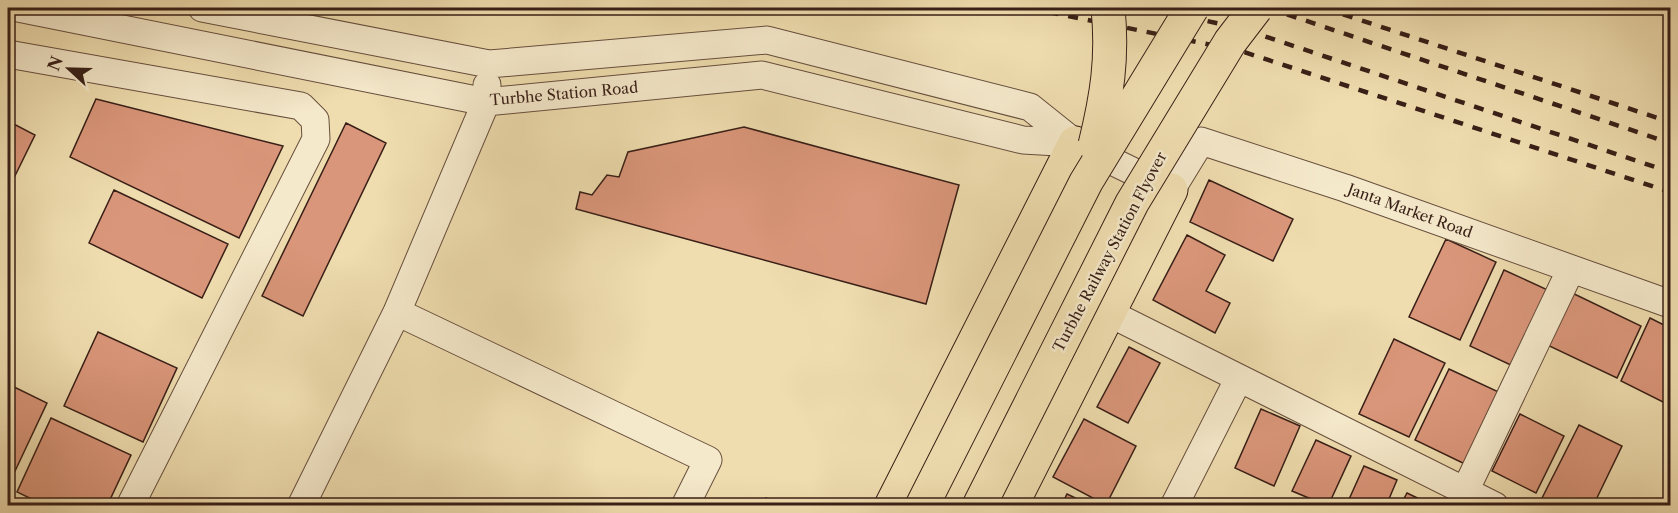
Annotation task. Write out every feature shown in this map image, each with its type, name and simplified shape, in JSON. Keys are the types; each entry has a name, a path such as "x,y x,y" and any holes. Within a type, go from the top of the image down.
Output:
{"main road":[{"path":"1086,182 1108,92 1111,34 1108,8"},
{"path":"922,506 1086,182 1192,8"},
{"name":"Turbhe Railway Station Flyover","path":"979,506 1132,203 1230,42 1256,8"},
{"path":"891,506 1075,143"},
{"path":"1011,506 1171,190"}],"street":[{"name":"Turbhe Station Road","path":"18,8 486,102 762,75 1023,140 1075,143"},
{"name":"Turbhe Station Road","path":"200,8 489,64 767,40 1030,107 1075,143 1171,190"},
{"path":"191,43 200,8"},
{"path":"8,54 301,106 315,120 316,139 130,506"},
{"path":"301,506 397,312 486,102 489,64"},
{"name":"Janta Market Road","path":"1171,190 1201,141 1346,188 1671,304"},
{"path":"1465,490 1571,269"},
{"path":"397,312 708,460 685,506"},
{"path":"1109,313 1495,506"},
{"path":"1174,506 1239,378"}],"building":[{"path":"96,99 283,146 239,238 70,157"},
{"path":"8,121 35,135 8,190"},
{"path":"346,123 386,143 303,316 262,296"},
{"path":"744,127 959,185 926,304 576,209 580,192 592,195 607,175 619,177 628,152"},
{"path":"1209,180 1293,219 1273,261 1190,222"},
{"path":"114,190 228,244 202,298 89,243"},
{"path":"1187,235 1225,255 1206,291 1230,303 1215,333 1153,300"},
{"path":"1446,239 1496,262 1460,340 1409,317"},
{"path":"1504,270 1550,291 1515,367 1470,346"},
{"path":"1568,291 1641,326 1617,378 1543,343"},
{"path":"1650,318 1670,328 1670,392 1665,403 1621,381"},
{"path":"98,332 177,368 143,442 64,406"},
{"path":"1394,339 1445,363 1409,437 1359,414"},
{"path":"1129,347 1160,363 1128,423 1097,407"},
{"path":"1449,369 1503,394 1469,466 1415,440"},
{"path":"8,384 47,403 8,486"},
{"path":"1261,409 1300,426 1274,486 1235,468"},
{"path":"1520,414 1564,436 1536,493 1492,471"},
{"path":"51,418 131,455 107,506 46,506 17,492"},
{"path":"1084,419 1136,446 1106,505 1053,477"},
{"path":"1579,425 1622,446 1593,506 1538,506"},
{"path":"1316,440 1351,456 1328,506 1292,491"},
{"path":"1364,466 1397,480 1386,506 1346,506"},
{"path":"1407,493 1434,506 1400,506"},
{"path":"1067,494 1092,506 1061,506"},
{"path":"766,498 780,506 761,506"}],"railway":[{"path":"1029,8 1241,51 1670,192"},
{"path":"1149,8 1243,29 1670,172"},
{"path":"1268,8 1670,143"},
{"path":"1324,8 1670,122"}]}
